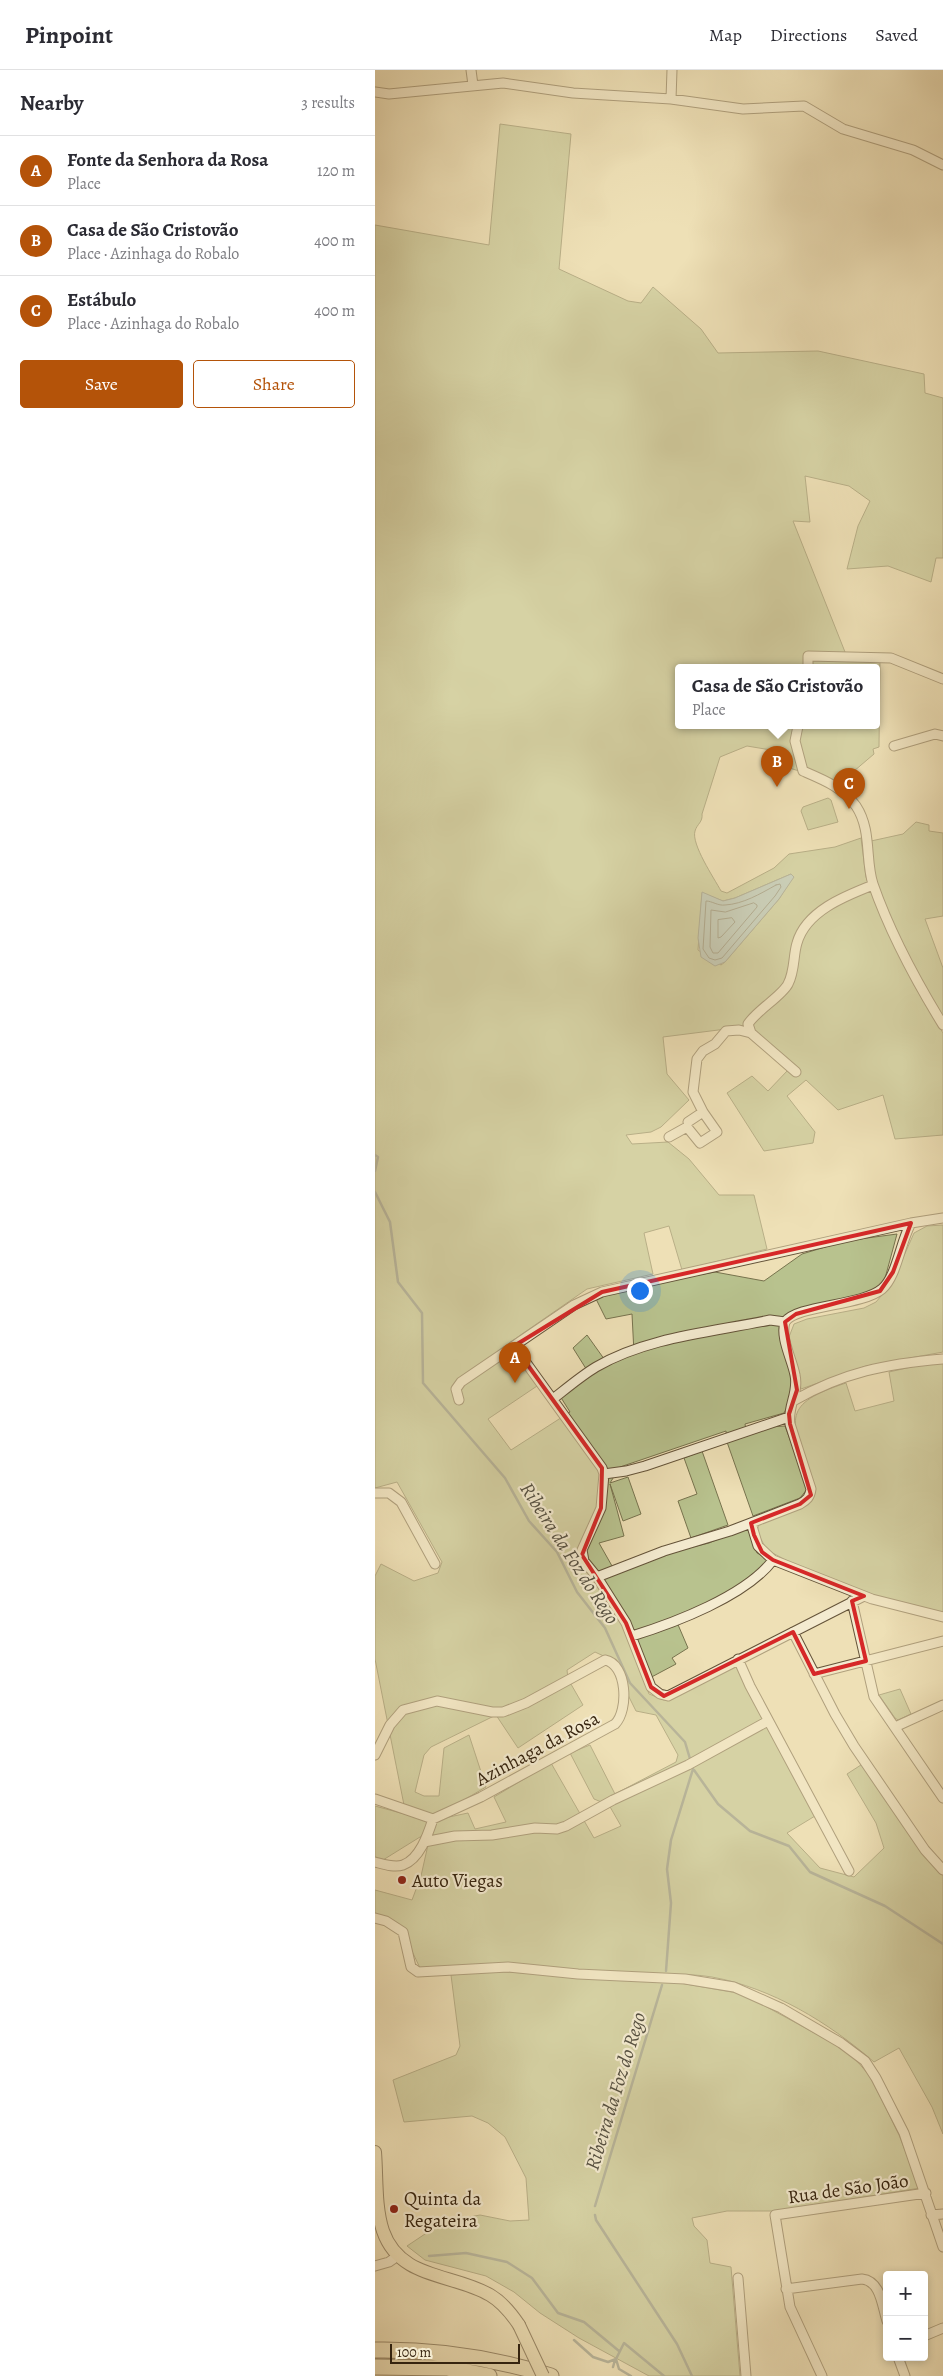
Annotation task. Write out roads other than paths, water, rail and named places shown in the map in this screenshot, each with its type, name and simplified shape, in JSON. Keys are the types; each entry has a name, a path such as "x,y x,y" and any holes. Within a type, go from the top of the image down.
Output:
{"highway":[{"path":"375,2350 405,2350 475,2356 509,2363 551,2376"},
{"path":"375,2367 447,2368 489,2376"}],"main road":[{"path":"375,2152 381,2226 386,2239 399,2255 419,2270 490,2295 507,2309 519,2325 543,2376"}],"street":[{"path":"471,70 473,85"},
{"path":"671,99 672,70"},
{"path":"375,92 389,94 503,83 573,92 671,99 743,109 804,106 843,129 913,150 943,165"},
{"path":"808,664 808,656 891,658 943,679"},
{"path":"797,729 795,741 803,771 836,786 857,808 869,850 870,875 873,885 896,940 943,1025"},
{"path":"894,746 935,734 943,736"},
{"path":"751,1033 749,1024 751,1020 788,986 793,973 799,934 806,924 817,914 836,902 873,885"},
{"path":"669,1138 687,1127 700,1143 717,1132 703,1112 693,1092 697,1059 703,1051 715,1044 726,1031 739,1030 751,1033 796,1072"},
{"path":"688,1122 703,1112"},
{"path":"459,1400 456,1389 461,1382 574,1305 602,1292 911,1223 943,1218"},
{"path":"553,1399 595,1368 645,1347 770,1320 785,1322 796,1314 861,1298 880,1291 888,1284 903,1237 911,1223"},
{"path":"597,1577 664,1551 751,1523 800,1504 811,1495 811,1489 789,1417 797,1390 784,1335 785,1322"},
{"path":"514,1346 590,1448 604,1474 601,1508 582,1550 583,1561 597,1577 615,1604 632,1636 651,1687 664,1696 672,1695 738,1659 863,1596"},
{"path":"793,1401 847,1375 894,1364 943,1359"},
{"path":"604,1474 626,1472 789,1417"},
{"path":"375,1493 389,1493 401,1502 435,1564"},
{"path":"751,1523 757,1546 773,1560 863,1596 943,1617"},
{"path":"632,1636 675,1622 717,1601 755,1579 773,1560"},
{"path":"852,1601 874,1697 943,1798"},
{"path":"793,1632 854,1746 925,1850 943,1870"},
{"path":"814,1674 943,1641"},
{"path":"738,1659 768,1721 849,1871"},
{"name":"Azinhaga da Rosa","path":"375,1756 397,1716 403,1710 437,1701 492,1712 503,1712 526,1703 605,1660 615,1667 623,1684 624,1703 623,1711 615,1724 481,1796 433,1819"},
{"path":"895,1727 943,1705"},
{"path":"424,1842 455,1836 492,1835 535,1828 557,1829 566,1826 613,1800 688,1765 768,1721"},
{"path":"933,1783 943,1779"},
{"path":"375,1799 433,1819 424,1842 410,1860 403,1865 375,1862"},
{"path":"375,1918 386,1921 403,1932 411,1967 418,1972 508,1967 578,1974 685,1979 734,1988 781,2008 841,2043 865,2061 876,2078 903,2133 926,2193 931,2215 943,2247"},
{"name":"Rua de São João","path":"786,2289 775,2215 926,2193"},
{"path":"931,2215 943,2214"},
{"path":"375,2266 389,2262 399,2255"},
{"path":"737,2278 746,2376"},
{"path":"822,2376 790,2307 786,2289 862,2278 869,2280 878,2290 886,2316"},
{"path":"928,2334 943,2328"},
{"path":"899,2361 905,2376"}],"water":[{"path":"791,874 794,877 779,899 725,962 715,966 701,957 698,938 702,892 723,901 735,898"}],"waterway":[{"name":"Ribeira da Foz do Rego","path":"375,1155 378,1157 375,1171"},
{"name":"Ribeira da Foz do Rego","path":"375,1192 390,1222 398,1282 422,1313 423,1383 505,1478 529,1521 557,1552 577,1592 605,1628 630,1683 685,1742 693,1769 671,1840 667,1869 671,1903 666,1971"},
{"path":"694,1770 718,1804 750,1831 789,1846 810,1872 885,1906 943,1944"},
{"name":"Ribeira da Foz do Rego","path":"595,2206 662,1985"},
{"name":"Ribeira da Foz do Rego","path":"595,2215 596,2220 677,2344 692,2376"},
{"path":"429,2256 466,2253 507,2262 532,2278 558,2313 584,2322 619,2351"},
{"path":"574,2340 593,2357 608,2362 616,2359"},
{"path":"631,2376 619,2369 616,2359 624,2343 664,2376"},
{"path":"613,2367 615,2360"}],"place":[{"name":"Casa de São Cristovão","path":"777,787"},
{"name":"Estábulo","path":"849,809"},
{"name":"Fonte da Senhora da Rosa","path":"515,1383"},
{"name":"Auto Viegas","path":"402,1880"},
{"name":"Quinta da Regateira","path":"394,2209"}]}
